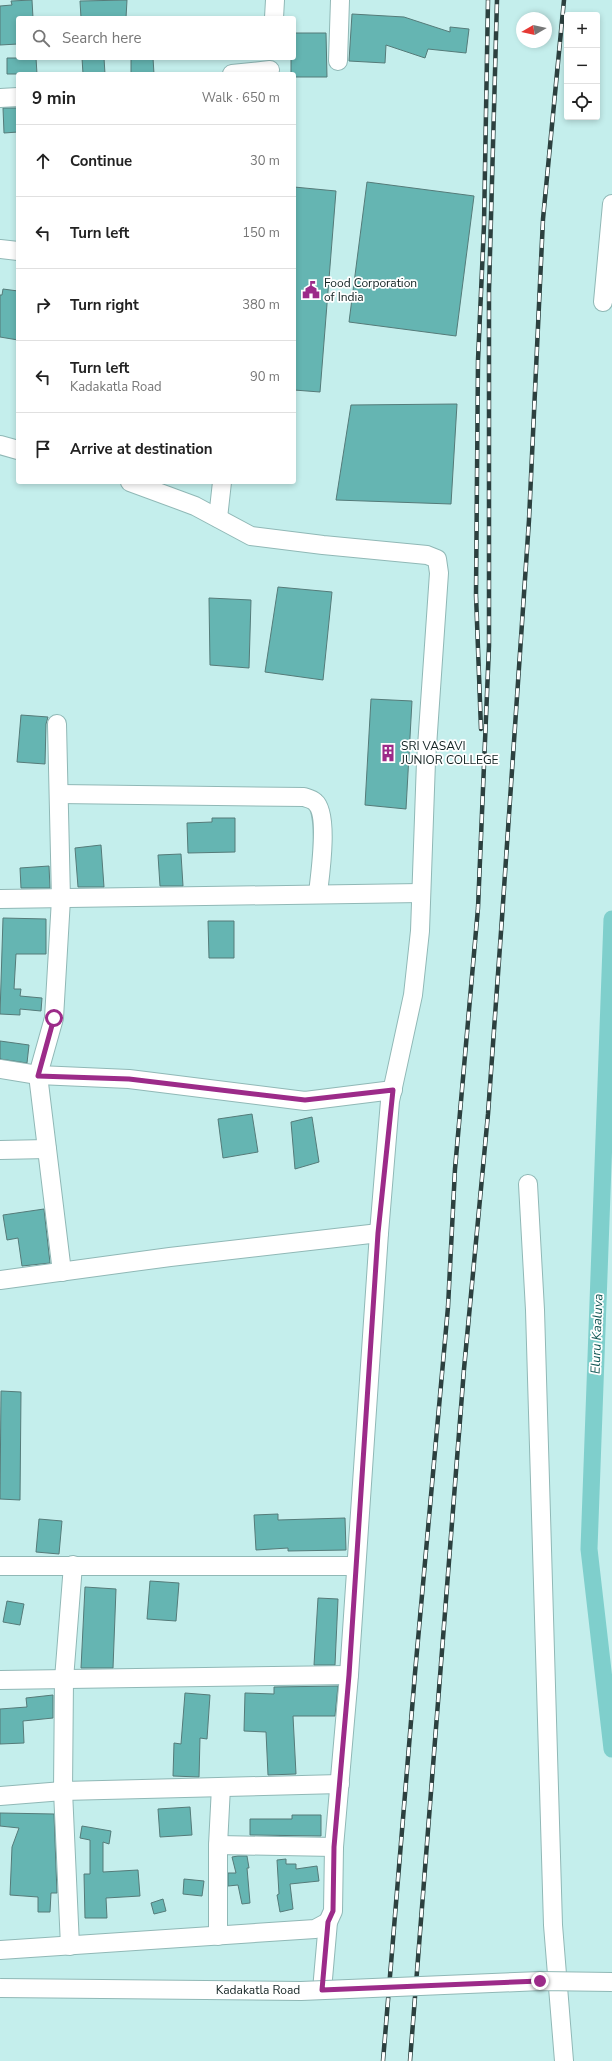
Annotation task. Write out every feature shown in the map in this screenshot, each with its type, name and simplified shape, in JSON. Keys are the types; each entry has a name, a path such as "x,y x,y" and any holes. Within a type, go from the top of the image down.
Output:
{"street":[{"path":"274,16 275,0"},
{"path":"338,61 340,0"},
{"path":"243,72 270,67"},
{"path":"0,98 16,96"},
{"path":"604,302 612,204"},
{"path":"0,249 16,251"},
{"path":"0,445 16,449"},
{"path":"135,484 194,506 251,536 323,546 427,554 437,559 439,572 426,761 420,931 413,995 393,1090 378,1233 349,1675 334,1847 333,1911 328,1922 322,1990"},
{"path":"218,518 222,484"},
{"path":"57,724 61,899 54,1018 38,1076 62,1272"},
{"path":"59,794 304,797 316,802 321,813 323,847 318,893"},
{"path":"0,899 318,893 421,893"},
{"path":"0,1069 38,1076 129,1079 305,1100 393,1090"},
{"path":"0,1150 47,1149"},
{"path":"528,1184 535,1310 553,1925 564,2061"},
{"path":"0,1280 170,1257 378,1233"},
{"path":"0,1566 356,1566"},
{"path":"70,1946 63,1791 64,1679 74,1566"},
{"path":"0,1680 349,1675"},
{"path":"0,1796 63,1791 340,1784"},
{"path":"218,1936 218,1845 221,1787"},
{"path":"218,1845 334,1847"},
{"path":"0,1950 315,1929 328,1922"},
{"name":"Kadakatla Road","path":"0,1988 322,1990 540,1981 612,1982"}],"building":[{"path":"32,0 33,16 16,16 16,44 0,45 0,6 12,5 11,1"},
{"path":"127,0 126,16 81,16 80,1"},
{"path":"352,14 404,17 450,32 450,27 469,29 466,53 428,49 425,58 386,45 385,63 349,61"},
{"path":"296,33 326,33 327,77 296,77 296,72 291,72 291,60 296,60"},
{"path":"7,58 16,58 16,60 36,60 37,72 16,72 16,74 7,74"},
{"path":"82,60 104,60 105,72 83,72"},
{"path":"131,60 153,60 154,72 131,72"},
{"path":"3,108 16,108 16,132 4,133"},
{"path":"367,182 474,196 456,336 349,322"},
{"name":"Food Corporation of India","path":"296,187 336,191 320,392 296,390"},
{"path":"3,289 16,291 16,340 0,337 0,295 2,295"},
{"path":"457,404 451,504 336,500 351,405"},
{"path":"278,587 332,592 323,680 265,672"},
{"path":"209,598 251,600 249,668 210,665"},
{"name":"SRI VASAVI JUNIOR COLLEGE","path":"371,699 412,701 406,809 365,805"},
{"path":"21,715 48,717 46,724 45,764 17,762"},
{"path":"212,818 235,818 235,852 188,853 187,823 212,822"},
{"path":"101,845 104,887 78,887 75,848"},
{"path":"181,854 183,886 160,886 158,855"},
{"path":"49,866 50,888 21,888 20,868"},
{"path":"3,918 46,919 46,954 16,954 14,989 21,989 20,996 42,998 41,1011 20,1009 20,1015 0,1014"},
{"path":"208,921 234,921 234,958 209,958"},
{"path":"0,1041 29,1045 27,1063 0,1059"},
{"path":"252,1114 258,1152 223,1158 218,1119"},
{"path":"312,1117 319,1162 295,1169 291,1122"},
{"path":"44,1209 50,1263 22,1266 18,1238 7,1240 3,1215"},
{"path":"1,1391 21,1392 20,1500 0,1499"},
{"path":"278,1514 278,1520 345,1518 346,1550 288,1551 288,1548 256,1550 254,1515"},
{"path":"39,1519 62,1521 59,1554 36,1552"},
{"path":"150,1581 179,1583 176,1621 147,1619"},
{"path":"85,1587 116,1589 113,1668 81,1668"},
{"path":"318,1598 338,1599 335,1665 314,1665"},
{"path":"7,1601 24,1604 20,1625 3,1622"},
{"path":"338,1686 335,1716 293,1716 296,1774 268,1775 266,1732 244,1731 245,1693 274,1694 274,1687"},
{"path":"185,1693 210,1695 207,1739 200,1738 199,1777 173,1776 174,1743 181,1744"},
{"path":"53,1695 53,1718 23,1721 24,1743 0,1744 0,1709 27,1707 26,1698"},
{"path":"190,1807 192,1835 160,1837 158,1809"},
{"path":"0,1813 54,1814 57,1893 51,1893 50,1912 38,1912 38,1897 10,1895 12,1847 19,1828 0,1826"},
{"path":"292,1815 321,1815 321,1836 250,1835 250,1819 292,1819"},
{"path":"82,1826 111,1831 109,1844 103,1842 103,1872 138,1870 140,1896 106,1898 107,1918 85,1918 84,1874 90,1874 90,1840 80,1838"},
{"path":"247,1856 249,1868 247,1868 250,1903 242,1904 238,1885 228,1886 228,1873 236,1873 232,1857"},
{"path":"286,1859 286,1864 296,1864 296,1869 317,1866 319,1881 290,1884 293,1909 280,1912 277,1895 279,1894 277,1860"},
{"path":"184,1879 204,1881 202,1896 183,1894"},
{"path":"163,1899 166,1911 154,1914 151,1903"}],"waterway":[{"name":"Eluru Kaaluva","path":"612,919 589,1549 612,1749"}],"railway":[{"path":"481,729 476,595 478,360 484,225 488,0"},
{"path":"383,2061 415,1673 448,1307 455,1169 478,908 489,646 489,290 497,0"},
{"path":"410,2061 464,1369 488,1114 529,520 543,219 564,0"}],"place":[{"name":"Food Corporation of India","path":"311,290"},
{"name":"SRI VASAVI JUNIOR COLLEGE","path":"388,753"}],"route":[{"path":"54,1018 38,1076 129,1079 305,1100 393,1090 390,1101 378,1233 377,1272 356,1555 349,1675 334,1847 333,1911 328,1922 322,1990 540,1981"}]}
